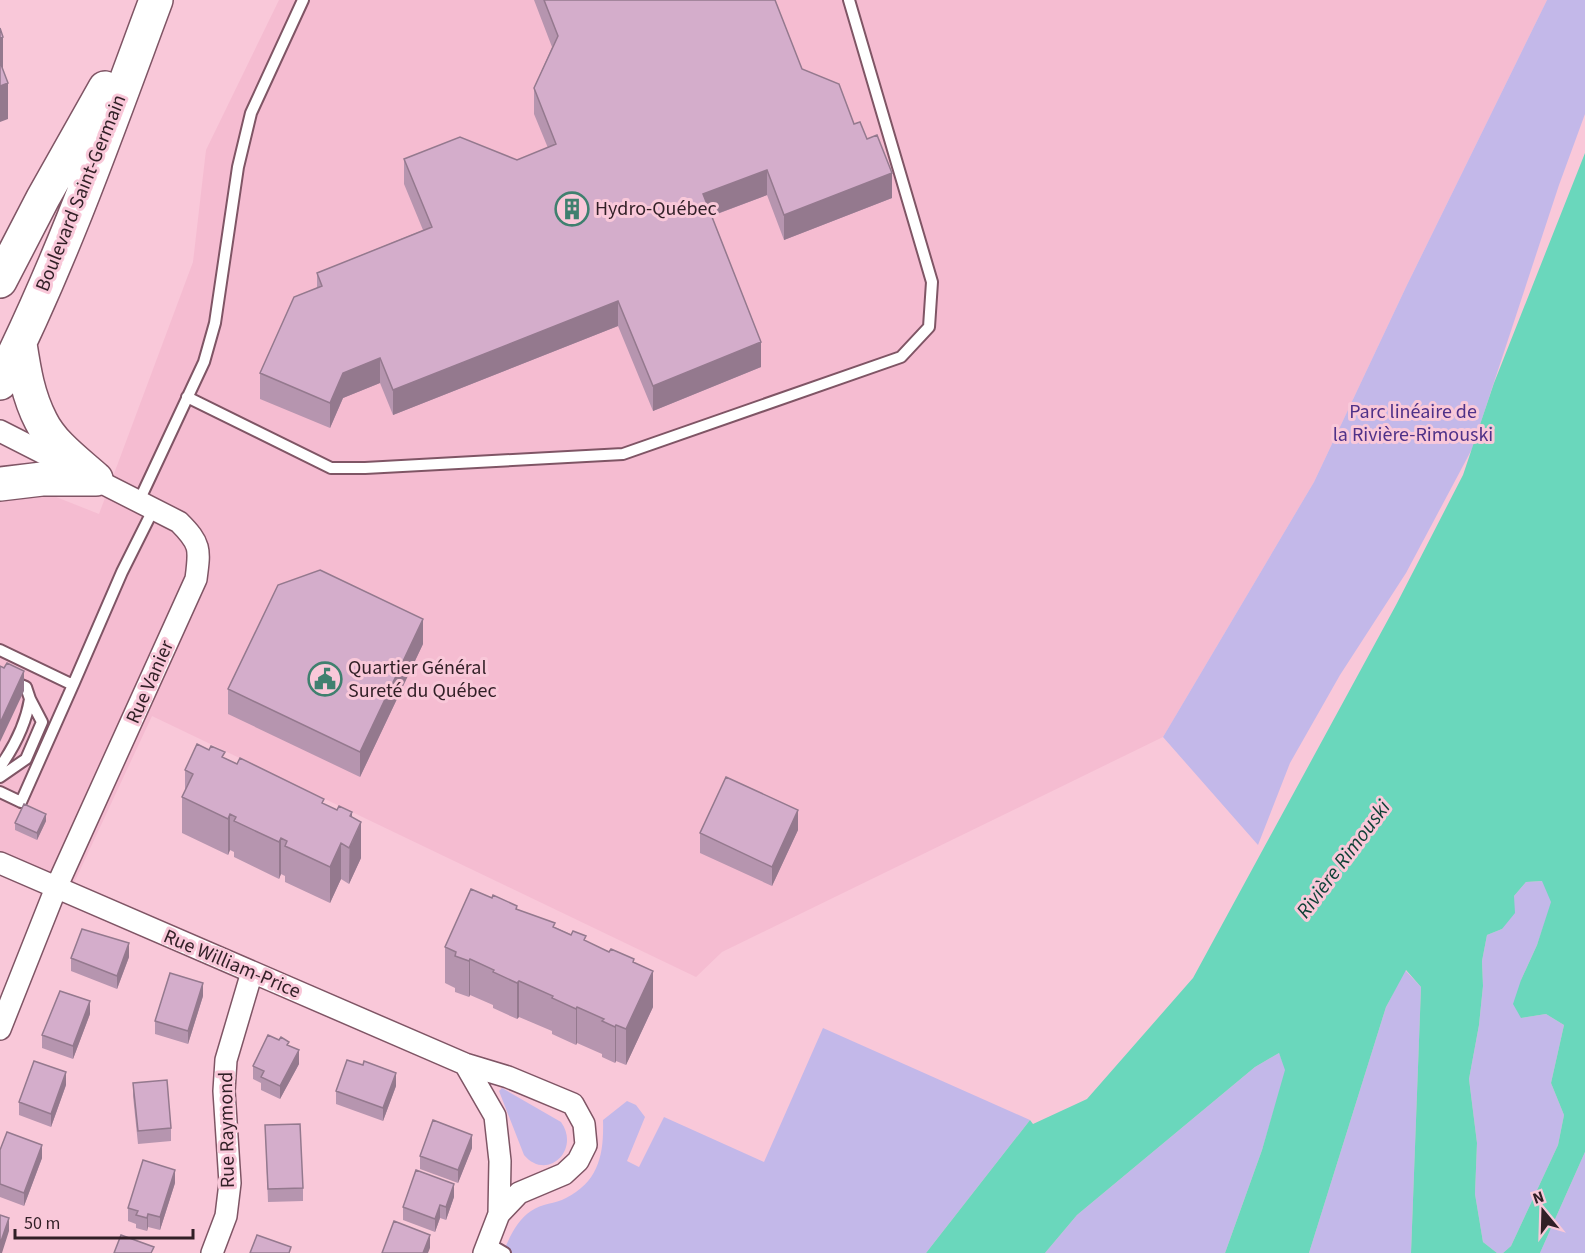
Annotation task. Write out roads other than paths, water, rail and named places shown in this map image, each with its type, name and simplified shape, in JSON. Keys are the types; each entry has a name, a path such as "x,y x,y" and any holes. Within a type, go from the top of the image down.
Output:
{"main road":[{"name":"Boulevard Saint-Germain","path":"0,281 43,198 156,0"},
{"name":"Boulevard Saint-Germain","path":"0,383 20,344 74,217 156,0"},
{"path":"20,344 27,387 41,423 62,448 96,479"},
{"path":"0,484 42,479 96,479"}],"street":[{"name":"Rue Vanier","path":"0,431 179,522 193,535 200,552 196,579 56,888 0,1029"},
{"name":"Rue William-Price","path":"0,863 465,1064 508,1077 573,1104 584,1124 586,1145 578,1161 564,1174 519,1193 499,1214"},
{"name":"Rue Raymond","path":"212,1253 226,1216 230,1183 225,1091 226,1060 252,972"},
{"name":"Rue William-Price","path":"465,1064 495,1116 500,1161 499,1214 492,1250"}],"lane":[{"path":"0,792 21,802 117,583 187,397 204,362 215,323 238,167 251,113 303,0"},
{"path":"187,397 331,468 623,454 900,357 929,327 932,282 849,0"},
{"path":"0,650 73,685"},
{"path":"0,676 26,687 42,722 26,759 0,777"},
{"path":"0,767 11,751 28,713 30,699"}],"water":[{"name":"Rivière Rimouski","path":"1585,153 1585,1152 1540,1253 1503,1253 1511,1246 1558,1145 1564,1115 1551,1083 1564,1025 1546,1014 1521,1018 1513,1004 1537,945 1551,902 1542,881 1526,882 1514,896 1515,913 1502,929 1487,935 1482,961 1483,986 1479,1025 1469,1079 1477,1143 1475,1194 1483,1242 1497,1253 1411,1253 1421,987 1406,970 1386,1007 1309,1253 1225,1253 1262,1150 1285,1070 1279,1053 1255,1067 1077,1215 1045,1253 926,1253 1030,1120 1033,1124 1087,1099 1193,978 1396,605 1463,475 1494,383"}],"place":[{"name":"Hydro-Québec","path":"572,209"},
{"name":"Quartier Général Sureté du Québec","path":"325,679"}],"park label":[{"name":"Parc linéaire de la Rivière-Rimouski","path":"1413,424"}]}
